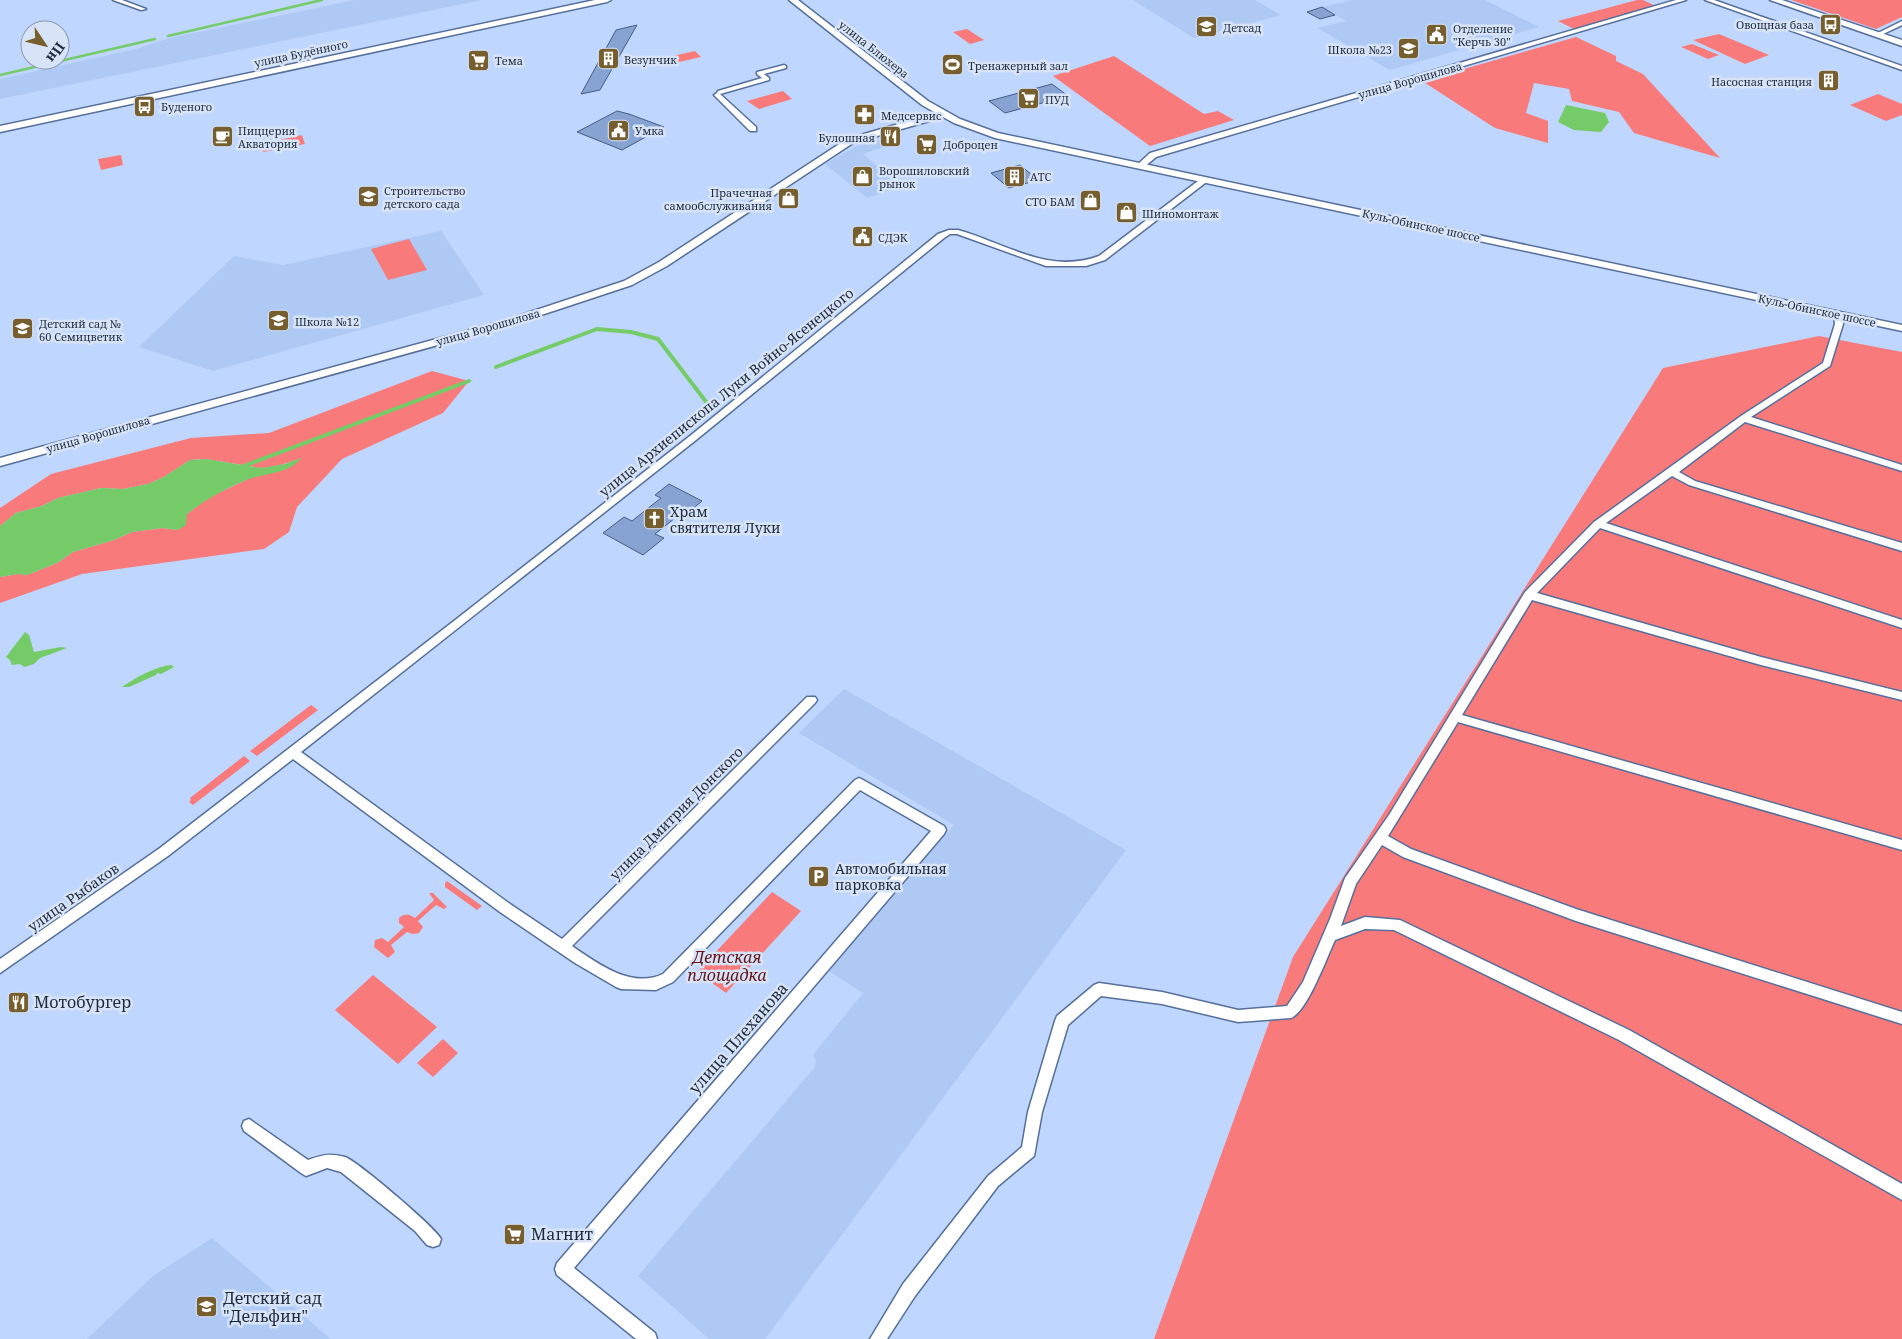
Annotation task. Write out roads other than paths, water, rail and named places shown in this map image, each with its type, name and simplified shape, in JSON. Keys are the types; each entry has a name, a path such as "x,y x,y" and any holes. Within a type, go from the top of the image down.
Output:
{"main road":[{"name":"улица Будённого","path":"0,129 607,0"},
{"name":"улица Блюхера","path":"793,0 925,103 942,114"},
{"path":"1774,0 1902,43"},
{"name":"Куль-Обинское шоссе","path":"942,114 970,126 1013,140 1902,328"},
{"name":"улица Ворошилова","path":"0,462 510,322 628,283 663,264 850,141 942,114"}],"street":[{"path":"116,0 143,10"},
{"name":"улица Ворошилова","path":"1140,166 1153,155 1683,0"},
{"path":"1708,0 1902,68"},
{"path":"1877,35 1902,22"},
{"path":"743,132 753,129 719,93 767,79 759,72 784,67"},
{"name":"улица Архиепископа Луки Войно-Ясенецкого","path":"164,852 591,520 941,236 949,232 958,232 1046,264 1086,264 1102,258 1205,180"},
{"path":"878,1339 909,1290 994,1181 1030,1151 1035,1112 1062,1021 1099,989 1162,998 1238,1016 1291,1012 1308,986 1330,936 1350,882 1381,838 1529,595 1598,524 1744,418 1827,364 1839,324 1838,315"},
{"path":"1744,418 1902,468"},
{"path":"1672,472 1701,486 1902,547"},
{"path":"1598,524 1902,624"},
{"path":"1529,595 1762,661 1902,696"},
{"name":"улица Дмитрия Донского","path":"563,947 811,700"},
{"path":"1455,717 1902,845"},
{"path":"292,752 504,908 563,947"},
{"name":"улица Плеханова","path":"563,947 621,983 656,984 668,978 859,783 940,830 563,1269 648,1339"},
{"path":"1381,838 1408,853 1576,915 1902,1018"},
{"name":"улица Рыбаков","path":"0,967 164,852"},
{"path":"1330,936 1365,924 1395,924 1624,1035 1902,1192"},
{"path":"249,1126 306,1168 328,1161 345,1165 420,1226 433,1239"}],"waterway":[{"path":"168,36 322,0"},
{"path":"0,75 155,39"},
{"path":"496,367 597,329 631,332 658,339 707,403"},
{"path":"241,467 469,381"}],"place":[{"name":"Овощная база","path":"1830,24"},
{"name":"Детсад","path":"1207,27"},
{"name":"Отделение \"Керчь 30\"","path":"1437,34"},
{"name":"Школа №23","path":"1408,49"},
{"name":"Везунчик","path":"608,59"},
{"name":"Тема","path":"479,60"},
{"name":"Тренажерный зал","path":"952,65"},
{"name":"Насосная станция","path":"1828,81"},
{"name":"ПУД","path":"1029,99"},
{"name":"Буденого","path":"145,106"},
{"name":"Медсервис","path":"865,115"},
{"name":"Умка","path":"619,130"},
{"name":"Пиццерия Акватория","path":"222,136"},
{"name":"Булошная","path":"891,137"},
{"name":"Доброцен","path":"927,144"},
{"name":"Ворошиловский рынок","path":"863,176"},
{"name":"АТС","path":"1014,176"},
{"name":"Строительство детского сада","path":"368,196"},
{"name":"Прачечная самообслуживания","path":"788,198"},
{"name":"СТО БАМ","path":"1091,201"},
{"name":"Шиномонтаж","path":"1126,213"},
{"name":"СДЭК","path":"862,237"},
{"name":"Школа №12","path":"279,321"},
{"name":"Детский сад № 60 Семицветик","path":"23,329"},
{"name":"Храм святителя Луки","path":"654,519"},
{"name":"Автомобильная парковка","path":"819,876"},
{"name":"Мотобургер","path":"18,1002"},
{"name":"Магнит","path":"515,1234"},
{"name":"Детский сад \"Дельфин\"","path":"207,1307"}],"park label":[{"name":"Детская площадка","path":"727,966"}]}
